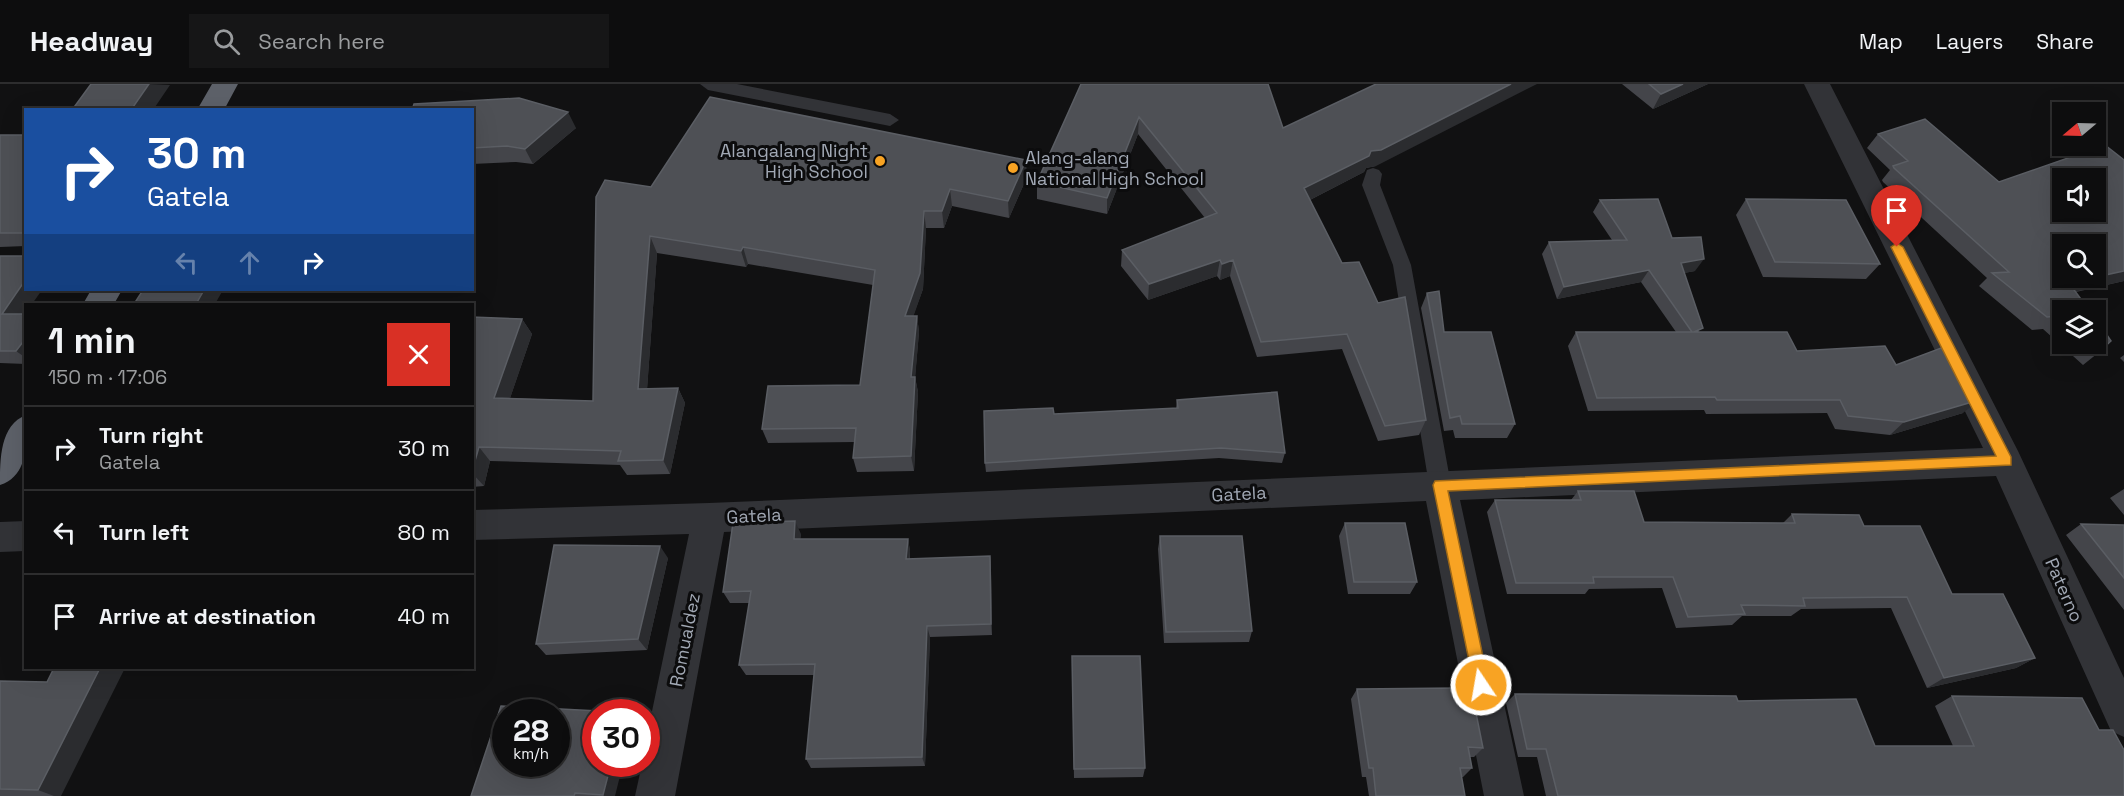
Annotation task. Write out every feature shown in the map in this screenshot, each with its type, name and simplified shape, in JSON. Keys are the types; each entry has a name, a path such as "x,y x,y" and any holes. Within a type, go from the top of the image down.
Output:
{"highway":[{"path":"211,108 225,84"},
{"path":"0,471 24,431"}],"street":[{"name":"Paterno","path":"1817,84 2006,461 2124,718"},
{"name":"Gatela","path":"474,525 709,518 2006,461"},
{"path":"1440,485 1504,796"},
{"name":"Romualdez","path":"655,796 709,518"},
{"path":"0,537 24,536"}],"lane":[{"path":"708,84 890,120"},
{"path":"1373,174 1371,185 1402,265 1440,485"}],"building":[{"path":"91,84 149,84 132,108 73,108"},
{"path":"1081,84 1268,84 1283,128 1376,84 1511,84 1381,150 1371,151 1369,156 1304,188 1342,263 1359,262 1378,303 1405,297 1426,420 1385,426 1347,334 1261,342 1233,260 1222,264 1220,260 1149,284 1122,250 1217,213 1139,117 1107,198 1037,182"},
{"path":"1649,84 1683,84 1661,94"},
{"path":"710,97 1026,160 1008,201 950,189 942,211 924,211 920,273 905,316 917,316 911,377 915,377 911,456 853,458 856,428 762,429 768,386 860,385 875,270 743,247 741,251 650,236 638,389 678,388 663,460 618,461 621,451 479,447 474,464 474,317 522,319 494,398 593,401 596,197 605,180 651,187"},
{"path":"519,98 568,112 525,149 507,146 474,148 474,108 413,108 414,104"},
{"path":"1925,119 1999,182 2073,156 2106,156 2106,146 2124,160 2124,271 2106,275 2106,234 2052,234 2052,288 2073,288 2082,300 2052,300 2052,317 2047,317 1992,273 2009,272 1893,166 1908,161 1878,134"},
{"path":"0,135 24,135 24,233 0,233"},
{"path":"1658,199 1672,238 1701,237 1704,259 1681,263 1703,328 1694,332 1649,270 1564,287 1549,242 1627,240 1600,200"},
{"path":"1746,199 1846,200 1880,264 1775,262"},
{"path":"0,256 24,256 24,282 2,314 24,314 24,341 16,351 0,351"},
{"path":"142,291 203,291 197,303 135,303"},
{"path":"1439,291 1444,332 1491,332 1515,424 1462,424 1460,416 1450,418 1427,293"},
{"path":"1576,332 1787,332 1797,351 1885,346 1896,365 1941,348 1964,371 1979,400 1904,422 1848,416 1840,400 1717,400 1715,397 1597,398"},
{"path":"2106,334 2111,341 2106,346"},
{"path":"1277,392 1285,453 1221,448 985,463 984,411 1053,408 1054,414 1178,408 1177,400"},
{"path":"1578,491 1634,491 1644,522 1795,523 1792,514 1859,515 1864,526 1920,526 1952,594 2003,594 2035,658 1944,678 1907,597 1803,598 1805,606 1741,605 1745,614 1688,617 1673,577 1593,577 1594,583 1516,583 1495,500 1581,500"},
{"path":"795,521 794,539 908,539 906,559 990,556 991,624 927,626 922,757 806,759 815,664 739,665 751,591 723,592 733,523"},
{"path":"1345,523 1405,523 1417,582 1354,582"},
{"path":"2081,524 2124,525 2124,578"},
{"path":"1160,536 1242,536 1252,631 1166,632"},
{"path":"554,545 660,546 638,639 536,644"},
{"path":"1072,656 1140,656 1145,768 1074,769"},
{"path":"54,669 99,669 38,790 0,789 0,681 47,682"},
{"path":"1456,688 1457,693 1472,693 1483,748 1468,747 1472,768 1460,768 1465,796 1376,796 1373,768 1369,768 1357,689"},
{"path":"1515,694 1736,696 1738,701 1856,699 1875,746 1974,746 1952,696 2082,698 2099,730 2113,730 2124,750 2124,796 1558,796 1546,749 1527,749"},
{"path":"570,710 582,710 582,777 608,777 603,795 575,793 574,796 471,796 492,733 492,777 570,777"}],"place":[{"name":"Alangalang Night High School","path":"880,161"},
{"name":"Alang-alang National High School","path":"1013,168"}],"route":[{"path":"1481,685 1440,485 2006,461 1897,247"}]}
